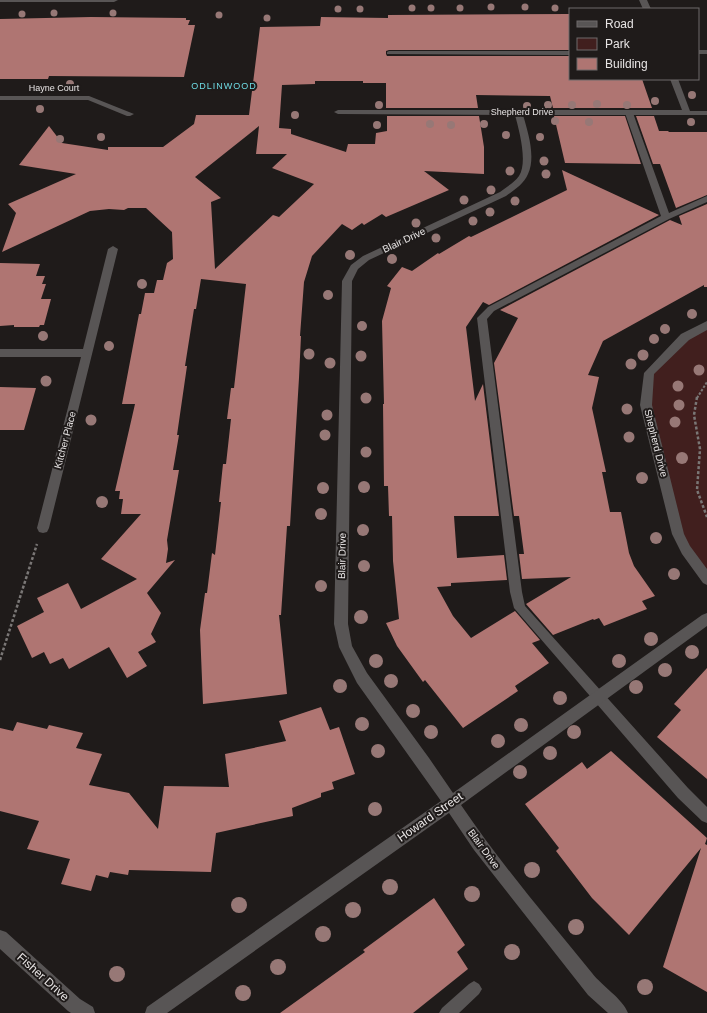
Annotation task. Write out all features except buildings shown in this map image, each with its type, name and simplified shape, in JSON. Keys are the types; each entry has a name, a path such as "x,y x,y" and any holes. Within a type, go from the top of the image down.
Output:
{"street":[{"path":"0,0 114,0"},
{"path":"674,80 687,113"},
{"name":"Hayne Court","path":"0,98 89,98 130,114"},
{"name":"Shepherd Drive","path":"338,112 707,113"},
{"name":"Blair Drive","path":"518,112 527,160 525,173 518,183 503,194 366,258 354,267 345,288 341,624 346,647 362,678 452,802 479,845 589,983 620,1013"},
{"name":"Kitcher Place","path":"43,528 113,249"},
{"name":"Shepherd Drive","path":"707,325 685,337 649,373 646,405 678,534 686,550 707,579"},
{"path":"0,353 88,353"},
{"name":"Howard Street","path":"153,1013 707,620"},
{"name":"Fisher Drive","path":"0,938 74,1005 87,1013"}],"lane":[{"path":"389,53 569,53"},
{"path":"629,113 666,217"},
{"path":"707,199 666,217 491,308 482,318 516,592 520,608 683,793 707,816"},
{"path":"447,1013 474,989"}],"path":[{"path":"707,382 697,396 694,415 700,450 698,490 707,516"},
{"path":"0,660 43,528"}],"green space":[{"path":"707,328 707,576 679,533 649,406 651,374 687,339"}],"district":[{"name":"ODLINWOOD","path":"224,86"}]}
